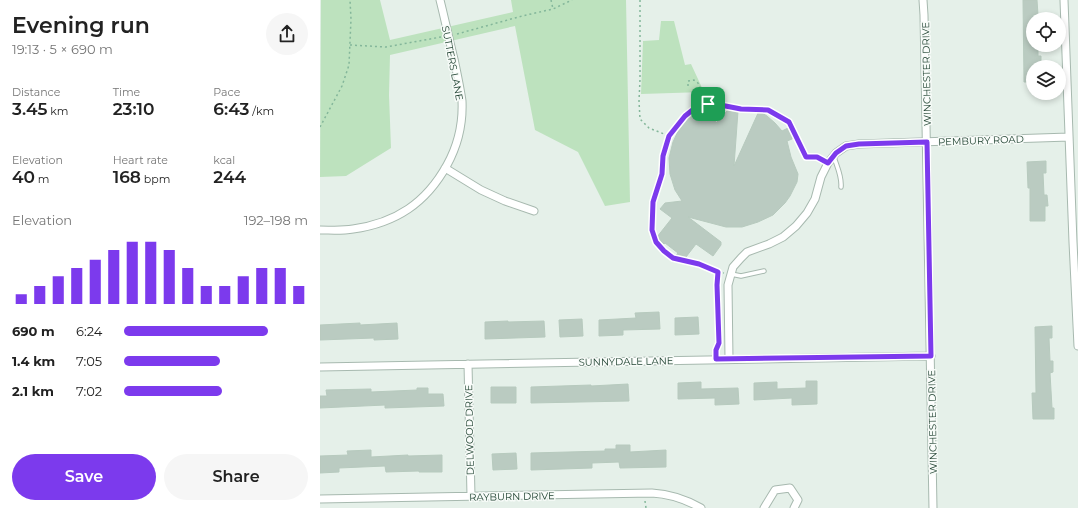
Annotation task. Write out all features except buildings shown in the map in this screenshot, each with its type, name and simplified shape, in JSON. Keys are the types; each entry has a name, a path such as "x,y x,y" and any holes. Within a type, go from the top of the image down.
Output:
{"street":[{"name":"SUTTERS LANE","path":"320,230 352,229 382,222 397,216 409,209 430,190 438,180 453,154 462,120 462,102 460,87 440,0"},
{"name":"WINCHESTER DRIVE","path":"923,0 927,142 933,508"},
{"path":"1064,0 1069,138 1076,242 1078,346"},
{"name":"PEMBURY ROAD","path":"729,359 728,286 733,268 746,252 769,244 783,237 796,226 807,213 815,199 828,163 836,153 846,146 859,144 1069,138"},
{"path":"445,168 481,190 505,201 534,211"},
{"name":"SUNNYDALE LANE","path":"320,367 931,356"},
{"name":"DELWOOD DRIVE","path":"468,364 471,496"},
{"path":"764,508 775,490 790,488 798,500 794,508"},
{"name":"RAYBURN DRIVE","path":"320,499 652,493 676,497 701,508"}],"lane":[{"path":"833,156 839,172 841,187"},
{"path":"731,274 741,276 764,271"}],"path":[{"path":"320,127 342,86 349,64 351,19 350,0"},
{"path":"551,0 553,9"},
{"path":"350,45 386,47 448,36 553,9 572,0"},
{"path":"640,0 640,79 638,101 640,119 649,128 669,136"},
{"path":"688,86 688,81 694,80 698,83 708,104"},
{"path":"731,274 718,272 699,264 673,258 656,242 652,230 653,202 662,174 663,156 669,136 685,116 700,104 741,109 768,110 789,122 806,157 817,157 828,163"},
{"path":"716,359 716,350 719,343 718,272"}],"green space":[{"path":"321,0 380,0 390,40 513,12 511,0 626,0 630,202 605,206 578,152 535,130 515,26 390,55 389,95 391,148 346,176 320,177"},
{"path":"661,21 674,21 685,65 691,64 704,92 641,94 643,41 659,40"}],"route":[{"path":"710,103 741,109 768,110 789,122 806,157 817,157 828,163 836,153 846,146 859,144 927,142 931,356 716,359 716,350 719,343 718,272 699,264 673,258 656,242 652,230 653,202 662,174 663,156 669,136 685,116 700,104 708,104 710,103"}]}
